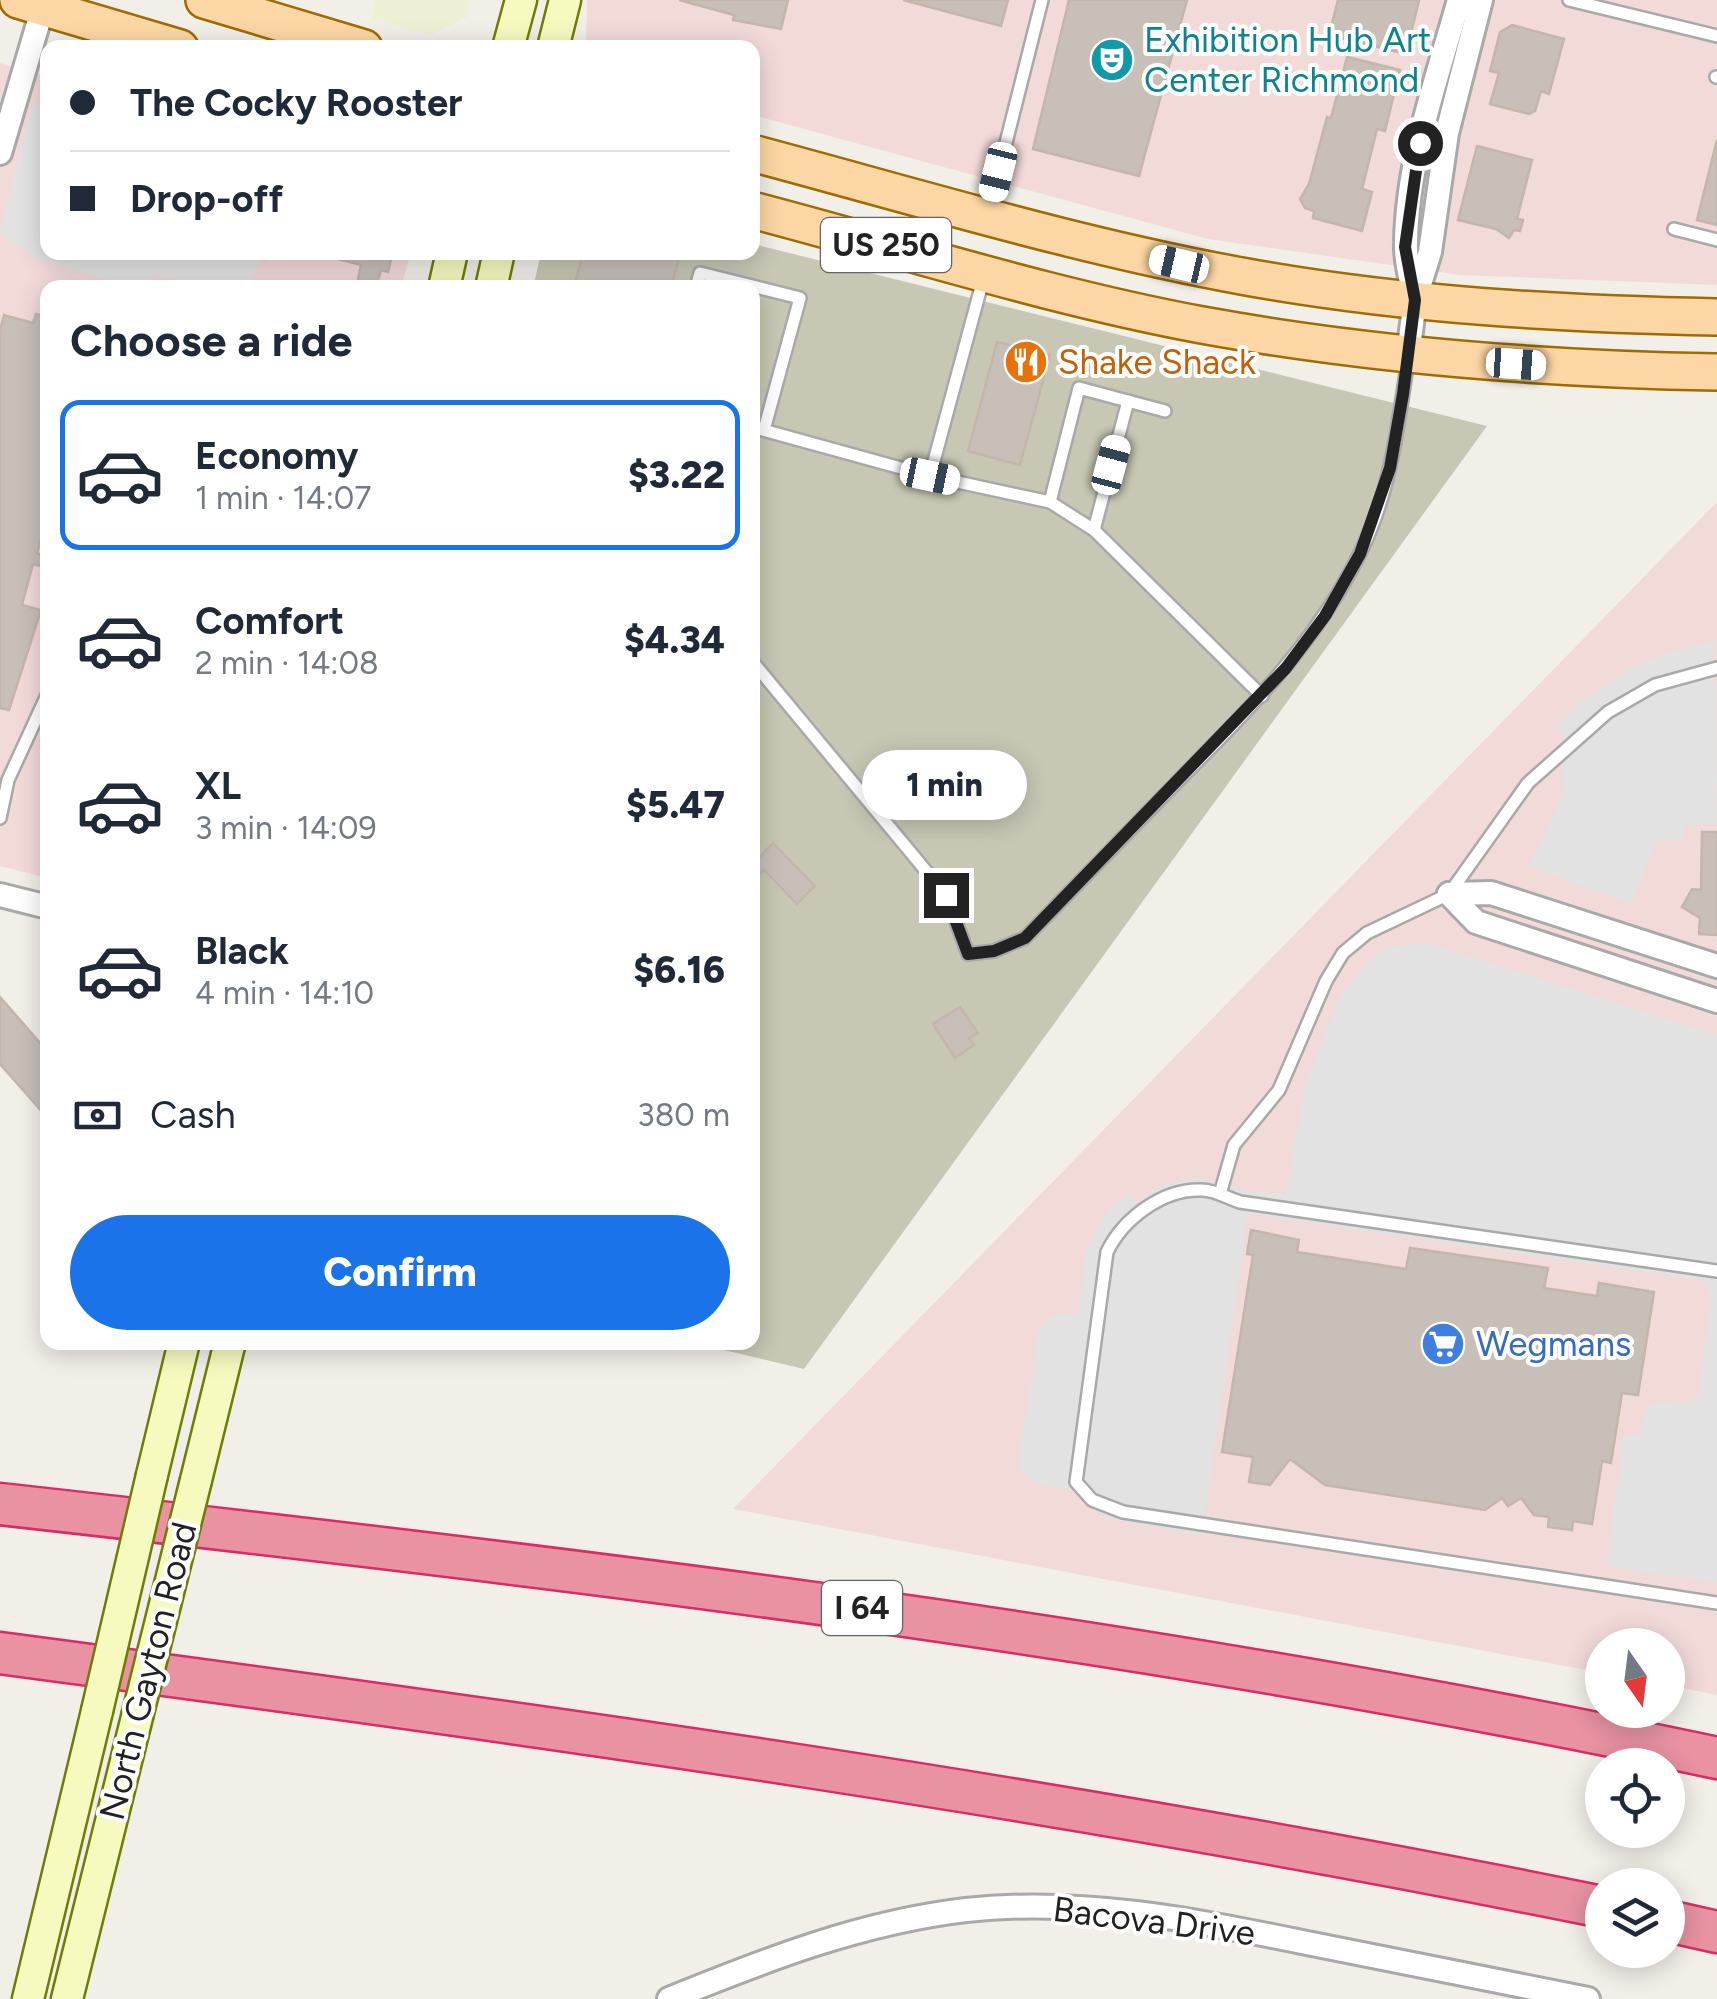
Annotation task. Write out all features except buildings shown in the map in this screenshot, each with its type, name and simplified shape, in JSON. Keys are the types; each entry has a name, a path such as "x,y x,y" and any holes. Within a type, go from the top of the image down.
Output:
{"highway":[{"name":"I 64","path":"0,1504 364,1544 868,1608 1335,1684 1717,1758"},
{"path":"0,1653 855,1771 1242,1836 1585,1905"},
{"path":"1685,1925 1717,1932"}],"main road":[{"path":"204,0 337,40"},
{"path":"510,40 521,0"},
{"path":"555,40 565,0"},
{"path":"30,3 153,40"},
{"name":"US 250","path":"760,155 1179,264 1415,300 1524,311 1717,317"},
{"name":"US 250","path":"760,212 1197,324 1408,355 1552,367 1717,372"},
{"name":"North Gayton Road","path":"28,1999 182,1350"},
{"name":"North Gayton Road","path":"67,1999 228,1350"}],"street":[{"path":"1415,300 1405,247 1408,218 1420,143 1458,0"},
{"path":"1408,355 1415,300 1430,252 1446,133 1481,0"},
{"path":"0,152 30,3"},
{"path":"1450,894 1491,892 1717,966"},
{"path":"0,894 40,905"},
{"path":"1450,894 1476,922 1717,1001"},
{"name":"Bacova Drive","path":"669,1999 860,1930 953,1912 1040,1905 1110,1908 1225,1927 1588,1999"}],"lane":[{"path":"987,216 1042,0"},
{"path":"1569,0 1717,36"},
{"path":"1674,228 1717,240"},
{"path":"930,476 985,272"},
{"path":"698,280 700,274 725,280"},
{"path":"760,288 800,298 760,423"},
{"path":"760,671 946,895 968,954 994,951 1025,938 1262,696 1325,616 1369,534 1390,468 1408,355"},
{"path":"1050,502 1079,388 1164,411"},
{"path":"1094,530 1128,401"},
{"path":"760,430 930,476 1050,502 1094,530 1262,696"},
{"path":"1220,1194 1234,1145 1279,1090 1326,981 1343,954 1367,933 1450,894 1528,783 1591,726 1655,685 1717,668"},
{"path":"0,818 8,780 40,710"},
{"path":"1717,1271 1240,1202 1194,1190 1157,1202 1128,1221 1106,1252 1076,1482 1092,1500 1136,1514 1717,1603"}],"shaded area":[{"path":"376,0 471,0 467,17 431,35 371,19"},
{"path":"587,0 1717,0 1717,285 1460,275 1208,239 760,117 760,40 586,40"},
{"path":"0,63 40,74 40,260 409,260 403,280 40,280 40,876 0,866"},
{"path":"40,101 40,259 0,233 31,108"},
{"path":"760,246 1487,426 804,1369 724,1350 760,1350 760,280 535,280 539,260 760,260"},
{"path":"42,260 259,260 253,280 177,280 155,275 152,280 107,280"},
{"path":"1717,502 1717,1695 1685,1688 1685,1628 1585,1628 1585,1670 733,1509"},
{"path":"1714,642 1717,825 1684,825 1683,840 1657,840 1631,904 1529,866 1561,799 1565,739 1554,728 1578,704 1628,670 1665,653"},
{"path":"1427,943 1717,1035 1717,1582 1606,1566 1624,1436 1641,1435 1642,1416 1652,1403 1690,1402 1698,1396 1711,1302 1708,1289 1699,1280 1248,1214 1202,1536 1104,1518 1072,1490 1038,1485 1021,1472 1018,1463 1039,1329 1053,1315 1078,1314 1086,1251 1107,1210 1129,1193 1137,1205 1159,1186 1199,1177 1250,1191 1286,1194 1305,1084 1343,991 1373,957 1390,948"}],"place":[{"name":"Exhibition Hub Art Center Richmond","path":"1112,60"},
{"name":"Shake Shack","path":"1026,362"},
{"name":"Wegmans","path":"1443,1344"}],"route":[{"path":"946,895 968,954 994,951 1025,938 1262,696 1325,616 1369,534 1390,468 1415,300 1405,247 1420,143"}]}
